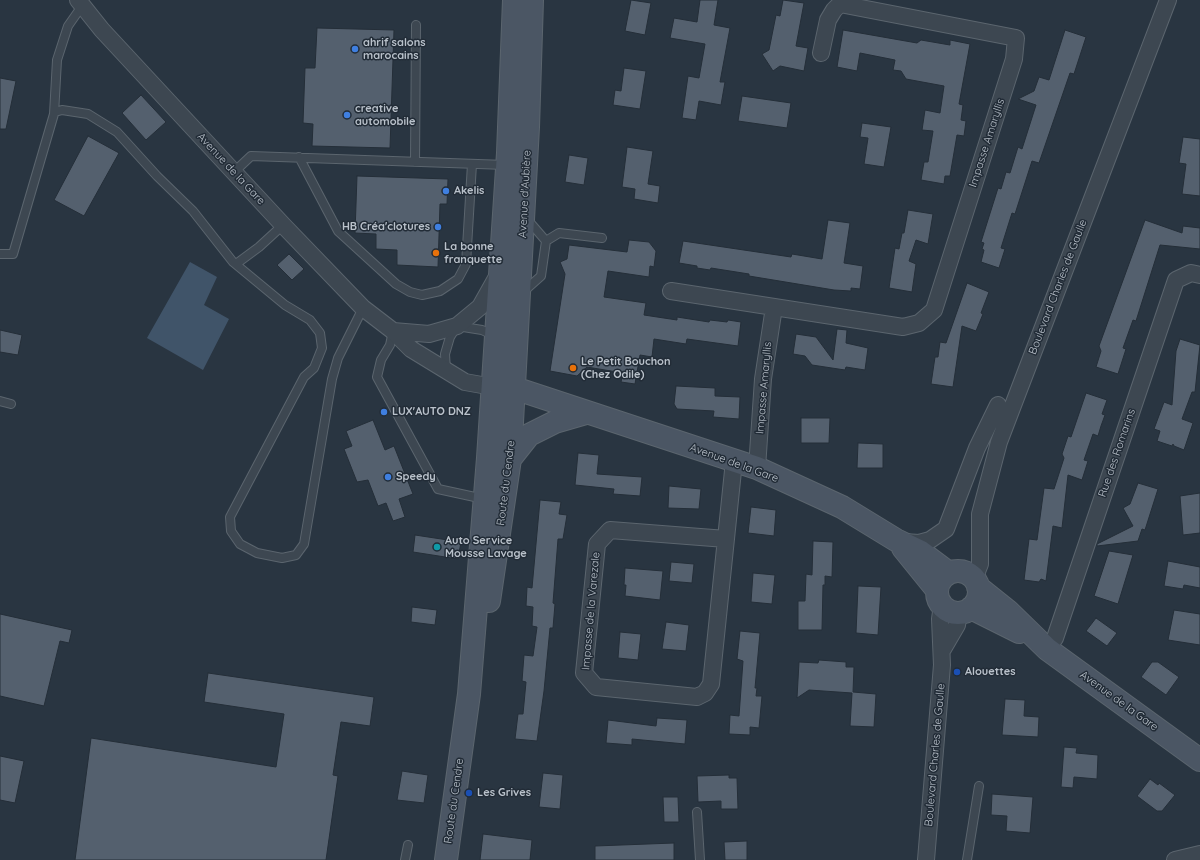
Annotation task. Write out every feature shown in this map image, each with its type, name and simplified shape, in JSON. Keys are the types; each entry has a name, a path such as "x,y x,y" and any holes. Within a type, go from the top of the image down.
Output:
{"main road":[{"name":"Avenue d'Aubière","path":"504,388 497,337 508,165 514,0"},
{"name":"Avenue d'Aubière","path":"504,388 520,296 532,0"},
{"name":"Avenue de la Gare","path":"504,388 756,468 842,507 896,540 920,552 952,598 1042,645 1200,760"},
{"name":"Route du Cendre","path":"469,694 493,579 510,459 504,388"},
{"name":"Route du Cendre","path":"446,860 469,694 484,499 504,388"},
{"path":"510,459 529,435 555,422 586,413"},
{"name":"Avenue de la Gare","path":"952,598 960,571 1008,611 1042,645"},
{"path":"952,598 978,596 976,583"}],"street":[{"name":"Boulevard Charles de Gaulle","path":"976,583 980,564 980,514 999,442 1168,0"},
{"name":"Avenue de la Gare","path":"80,3 102,30 283,225 363,308 393,331 412,349 465,382 504,388"},
{"name":"Impasse Amaryllis","path":"671,291 903,327 919,322 934,310 1014,59 1016,38 840,4 828,20 821,53"},
{"path":"393,331 429,334 457,326 480,307 501,269"},
{"name":"Rue des Romarins","path":"1042,645 1055,638 1176,280 1191,273 1200,275"},
{"name":"Impasse Amaryllis","path":"756,468 763,379 774,307"},
{"path":"896,540 919,543 930,540 946,529 977,448 998,405"},
{"name":"Impasse de la Varezale","path":"726,538 610,530 597,544 584,673 596,687 697,696 705,693 711,684 734,461"},
{"name":"Boulevard Charles de Gaulle","path":"926,860 943,649 957,626 952,598"},
{"path":"1175,860 1200,854"}],"lane":[{"path":"0,254 13,254 55,112 57,60 68,26 80,3"},
{"path":"415,162 416,24"},
{"path":"55,112 62,110 88,114 117,132 157,176 193,211 236,264 285,305 310,320 320,333 322,348 314,368 304,378 230,517 231,531 240,544 257,553 282,558 296,555 304,544 332,380 338,358 363,308"},
{"path":"234,172 251,156 508,165"},
{"path":"299,158 338,231 396,284 410,292 422,295 440,291 458,279 466,264 472,164"},
{"path":"524,216 546,241"},
{"path":"236,264 259,247 283,225"},
{"path":"520,296 540,276 546,241 559,233 602,238"},
{"path":"446,370 445,354 450,337 457,326 482,330 497,337 506,363 504,388"},
{"path":"393,331 390,345 381,360 377,377 438,490 484,499"},
{"path":"0,401 11,404"},
{"path":"967,860 979,786"},
{"path":"697,812 700,860"},
{"path":"405,860 408,845"}],"water":[{"path":"190,262 217,277 204,305 229,319 203,370 147,338"}],"building":[{"path":"631,0 651,3 645,35 625,31"},
{"path":"700,0 718,0 714,25 730,28 720,82 725,82 721,105 699,101 696,120 682,118 688,76 699,78 705,44 670,38 674,18 697,22"},
{"path":"783,0 804,3 796,46 808,48 804,71 780,66 773,71 762,54 769,50 776,15 780,16"},
{"name":"creative automobile","path":"317,28 394,30 390,148 312,146 313,124 303,123 305,68 315,68"},
{"path":"843,30 917,43 921,40 950,45 950,40 970,44 959,104 963,105 961,120 966,121 964,136 957,135 950,176 945,176 944,184 921,180 924,162 928,162 933,131 922,130 925,110 940,113 944,86 906,79 901,71 893,70 895,60 860,53 857,71 837,67"},
{"path":"1065,30 1086,37 1074,74 1070,73 1039,163 1032,161 1015,214 1012,213 1001,248 1005,249 999,268 981,262 984,243 981,242 998,188 1001,189 1006,172 1010,173 1018,147 1022,149 1036,105 1018,99 1034,91 1039,77 1049,80"},
{"path":"624,68 646,71 640,109 613,105 615,90 621,91"},
{"path":"0,78 16,81 6,129 0,129"},
{"path":"141,95 166,122 146,140 122,113"},
{"path":"742,96 791,103 787,128 738,121"},
{"path":"862,123 891,127 884,167 864,164 868,138 860,137"},
{"path":"88,136 119,153 84,216 54,200"},
{"path":"1183,137 1200,139 1200,196 1182,194 1186,164 1179,163"},
{"path":"627,147 653,151 648,184 660,186 658,203 634,199 635,189 622,187"},
{"path":"569,155 588,158 584,185 565,182"},
{"path":"357,176 448,179 447,204 440,204 438,267 397,265 397,250 376,249 376,234 355,233"},
{"path":"908,210 933,214 928,244 916,240 909,261 916,264 912,292 889,288 895,248 899,249 902,233 904,233"},
{"path":"828,220 850,223 844,263 863,266 860,289 851,288 851,291 834,290 749,276 749,274 711,268 710,270 697,268 697,266 679,263 683,241 791,257 792,254 822,259"},
{"path":"1145,220 1182,233 1183,226 1200,228 1200,249 1160,245 1136,321 1133,320 1123,348 1126,349 1118,374 1096,367 1101,351 1099,346"},
{"path":"629,240 649,242 656,251 654,267 650,266 649,277 608,271 604,297 646,303 644,315 677,320 677,317 709,322 710,320 727,322 728,320 741,322 738,346 687,339 686,344 654,339 652,357 640,355 635,384 621,382 623,373 587,367 577,376 550,371 565,274 560,262 567,259 569,245 627,252"},
{"path":"289,254 304,269 292,280 277,265"},
{"path":"967,283 989,292 981,313 983,314 976,331 962,326 953,387 931,384 935,357 938,357 940,342 946,343"},
{"path":"837,329 847,330 846,343 868,348 865,370 846,367 845,370 812,365 805,356 793,354 796,334 816,337 833,360"},
{"path":"0,330 22,335 18,355 0,352"},
{"path":"1180,339 1200,345 1195,392 1192,392 1182,419 1193,423 1184,450 1174,446 1173,444 1172,446 1157,441 1160,431 1154,429 1164,402 1172,405 1176,351"},
{"path":"676,386 715,388 715,396 740,397 739,419 713,417 714,411 677,409 674,404"},
{"path":"1086,393 1107,400 1102,414 1105,415 1098,436 1093,434 1084,460 1088,461 1082,480 1068,475 1062,528 1053,526 1046,581 1041,579 1039,582 1024,580 1029,539 1037,540 1044,488 1054,489 1064,458 1062,454 1068,436 1071,437"},
{"path":"801,418 830,418 829,443 801,443"},
{"path":"373,420 385,450 394,446 413,494 399,499 405,517 393,521 386,503 378,506 368,480 357,482 344,449 352,446 346,431"},
{"path":"858,443 883,444 883,468 857,468"},
{"path":"578,453 599,455 597,474 642,477 640,496 613,494 614,489 575,485"},
{"path":"1138,483 1158,489 1145,530 1142,529 1138,541 1097,546 1097,544 1133,526 1123,508 1130,504"},
{"path":"669,486 701,489 699,509 668,508"},
{"path":"1200,493 1200,533 1183,535 1180,496"},
{"path":"540,500 561,502 559,514 567,515 563,539 558,539 553,603 555,604 553,628 550,628 544,691 537,741 515,739 518,714 523,714 526,682 522,681 524,655 533,656 537,627 532,626 533,607 526,606 527,587 532,588"},
{"path":"751,507 776,510 774,536 748,533"},
{"name":"Auto Service Mousse Lavage","path":"415,535 461,542 458,559 413,552"},
{"path":"813,541 833,542 832,577 825,576 825,585 823,585 822,630 798,630 798,601 805,601 806,574 812,575"},
{"path":"1109,551 1133,555 1118,604 1094,596"},
{"path":"1168,561 1200,567 1200,588 1184,585 1183,589 1164,586"},
{"path":"671,562 694,564 692,583 669,581"},
{"path":"625,568 663,571 660,600 625,596"},
{"path":"753,573 775,575 772,604 751,602"},
{"path":"858,586 881,587 878,635 856,633"},
{"path":"412,607 437,610 435,625 411,622"},
{"path":"1174,610 1200,614 1200,645 1168,640"},
{"path":"0,614 72,630 69,643 60,641 44,706 0,696"},
{"path":"1096,618 1117,633 1107,646 1086,631"},
{"path":"666,622 689,625 686,651 662,649"},
{"path":"740,631 760,633 755,688 757,688 756,696 762,696 759,728 750,727 750,735 729,734 730,715 739,716 743,661 737,659"},
{"path":"620,632 641,634 638,660 618,658"},
{"path":"819,660 846,662 846,667 854,667 853,692 876,694 874,727 850,726 852,693 809,690 797,698 799,662 818,663"},
{"path":"1152,662 1158,662 1179,677 1166,695 1141,677"},
{"path":"208,673 374,697 370,726 341,722 333,775 338,776 326,860 75,860 91,738 276,767 284,714 204,702"},
{"path":"1005,699 1025,700 1024,716 1039,717 1038,737 1002,735"},
{"path":"657,718 687,720 685,744 632,739 632,745 606,743 608,720 656,726"},
{"path":"1064,747 1077,748 1076,753 1098,755 1097,779 1074,777 1073,788 1061,787"},
{"path":"0,756 24,761 15,803 0,800"},
{"path":"402,771 428,775 424,803 397,800"},
{"path":"543,773 563,775 560,809 539,807"},
{"path":"729,775 729,778 737,778 738,809 721,809 721,801 698,802 697,776"},
{"path":"1150,779 1158,785 1159,783 1175,795 1162,811 1157,811 1137,796"},
{"path":"992,794 1033,797 1030,833 1006,831 1007,816 991,815"},
{"path":"663,797 678,797 679,822 664,822"},
{"path":"483,834 532,840 530,860 480,860"},
{"path":"747,841 747,860 725,860 724,842"},
{"path":"674,843 674,860 595,860 595,846"}],"place":[{"name":"ahrif salons marocains","path":"355,49"},
{"name":"creative automobile","path":"347,115"},
{"name":"Akelis","path":"446,191"},
{"name":"HB Créa'clotures","path":"438,227"},
{"name":"La bonne franquette","path":"436,253"},
{"name":"Le Petit Bouchon (Chez Odile)","path":"573,368"},
{"name":"LUX'AUTO DNZ","path":"384,412"},
{"name":"Speedy","path":"388,477"},
{"name":"Auto Service Mousse Lavage","path":"437,547"},
{"name":"Alouettes","path":"957,672"},
{"name":"Les Grives","path":"469,793"}]}
